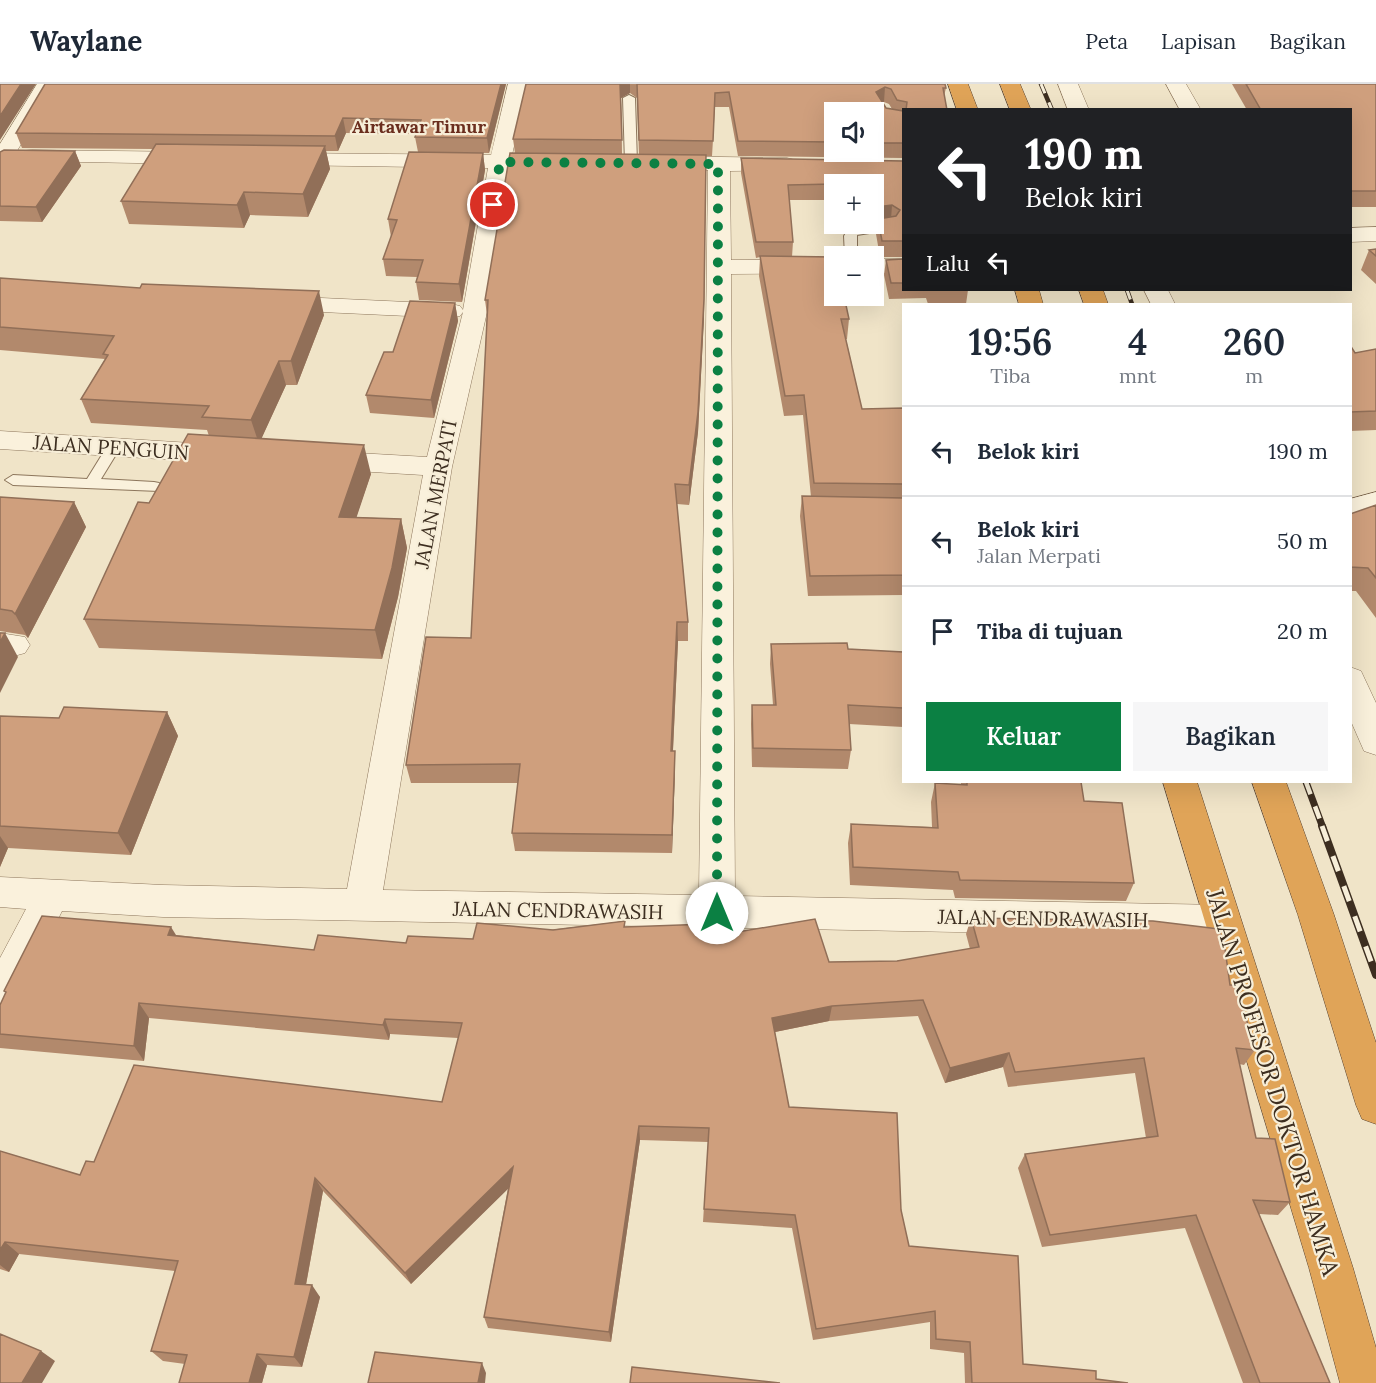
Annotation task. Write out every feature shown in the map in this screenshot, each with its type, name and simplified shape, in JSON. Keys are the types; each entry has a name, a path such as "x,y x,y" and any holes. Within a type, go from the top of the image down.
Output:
{"highway":[{"path":"958,84 967,108"},
{"path":"1010,84 1020,108"},
{"name":"JALAN PROFESOR DOKTOR HAMKA","path":"1180,783 1331,1268 1363,1383"},
{"path":"1269,783 1316,915 1376,1105"}],"street":[{"path":"2,158 47,84"},
{"name":"JALAN MERPATI","path":"362,905 438,467 475,312 500,162 518,84"},
{"path":"1068,84 1078,108"},
{"path":"1176,84 1190,108"},
{"path":"2,158 216,158"},
{"path":"264,159 572,162"},
{"path":"607,163 811,166"},
{"path":"717,913 718,164"},
{"path":"1352,235 1376,234"},
{"path":"719,267 824,266"},
{"path":"884,266 902,266"},
{"path":"257,302 475,312"},
{"name":"JALAN PENGUIN","path":"0,440 252,456"},
{"path":"298,459 438,467"},
{"path":"1352,508 1376,501"},
{"path":"1352,684 1376,742"},
{"name":"JALAN CENDRAWASIH","path":"0,892 163,901 1223,921"},
{"path":"0,996 52,895"}],"lane":[{"path":"629,98 631,163"},
{"path":"850,246 852,232 890,226"},
{"path":"92,484 112,448"},
{"path":"13,480 154,487"}],"building":[{"path":"0,84 21,84 0,116"},
{"path":"45,84 501,84 487,138 415,137 421,120 343,118 335,136 16,133"},
{"path":"526,84 620,84 622,140 513,139"},
{"path":"637,84 945,84 946,88 943,88 947,108 906,108 907,102 897,100 891,89 885,87 876,92 882,102 824,102 824,142 738,141 729,92 715,93 713,141 639,140"},
{"path":"1246,84 1376,84 1376,191 1352,191 1352,108 1260,108"},
{"path":"884,105 886,108 902,111 902,143 884,143"},
{"path":"156,144 325,146 303,194 244,192 237,205 121,201"},
{"path":"4,150 75,151 36,207 0,206 0,152"},
{"path":"409,152 483,153 459,284 416,282 423,260 383,259 397,220 388,219"},
{"path":"510,153 706,155 704,299 698,412 689,485 675,484 688,622 677,622 671,751 675,751 672,835 512,833 520,764 406,765 426,637 471,638 488,300 485,300"},
{"path":"741,158 824,160 824,162 902,161 902,241 882,241 881,234 884,234 884,218 896,216 900,210 892,205 884,206 884,174 824,174 824,184 788,185 793,242 756,242"},
{"path":"1376,249 1376,256 1369,250"},
{"path":"760,256 824,257 824,306 846,306 849,319 841,319 862,409 902,408 902,484 814,483 804,395 785,396"},
{"path":"902,259 902,283 891,283 886,260"},
{"path":"0,278 140,288 142,284 319,291 291,361 279,361 251,420 202,417 209,406 81,399 108,355 103,354 114,336 0,327"},
{"path":"410,301 455,303 431,400 366,395 384,352 393,352"},
{"path":"1352,348 1355,353 1376,349 1376,411 1352,412"},
{"path":"188,434 364,445 339,517 401,519 392,568 375,630 84,619 138,502 149,503"},
{"path":"802,496 902,498 902,575 810,576"},
{"path":"0,497 74,502 15,614 12,611 0,609"},
{"path":"1376,505 1376,578 1368,568 1352,567 1352,513"},
{"path":"847,643 848,649 902,652 902,708 848,705 851,750 753,748 752,705 776,705 771,644"},
{"path":"64,707 167,712 118,833 0,826 0,716 59,718"},
{"path":"935,783 967,785 967,783 1081,783 1084,801 1122,803 1134,883 960,880 958,872 853,867 851,824 938,828"},
{"path":"42,916 171,927 168,935 314,950 318,935 406,943 408,936 473,939 477,923 553,930 625,921 624,927 737,923 738,932 815,919 829,962 897,961 979,947 971,918 1153,921 1219,929 1225,949 1230,985 1237,985 1255,1050 1236,1048 1256,1138 1275,1139 1290,1202 1253,1200 1330,1383 1260,1383 1196,1215 1050,1235 1025,1154 1158,1136 1144,1058 1015,1072 1009,1053 950,1068 923,1000 832,1006 772,1018 789,1107 897,1113 901,1210 909,1246 1018,1256 1023,1364 1096,1371 1096,1379 1128,1383 972,1383 970,1342 936,1339 935,1311 816,1329 795,1215 704,1209 709,1128 639,1126 609,1332 484,1317 513,1167 405,1273 315,1178 295,1284 312,1285 294,1357 257,1354 249,1383 179,1383 187,1355 151,1351 178,1261 5,1242 0,1250 0,1151 80,1175 86,1161 94,1162 134,1065 442,1102 462,1023 385,1019 383,1025 139,1003 134,1046 0,1034 0,1005 6,992 4,991"},
{"path":"0,1334 41,1351 22,1383 0,1383"},
{"path":"375,1352 482,1363 478,1383 368,1383"},
{"path":"632,1367 780,1383 630,1383"}],"railway":[{"path":"1041,84 1051,108"},
{"path":"1127,291 1132,303"},
{"path":"1306,783 1323,828"},
{"path":"1322,826 1376,975"}],"district":[{"name":"Airtawar Timur","path":"419,126"}],"route":[{"path":"493,205 500,162 718,164 720,389 717,913"}]}
